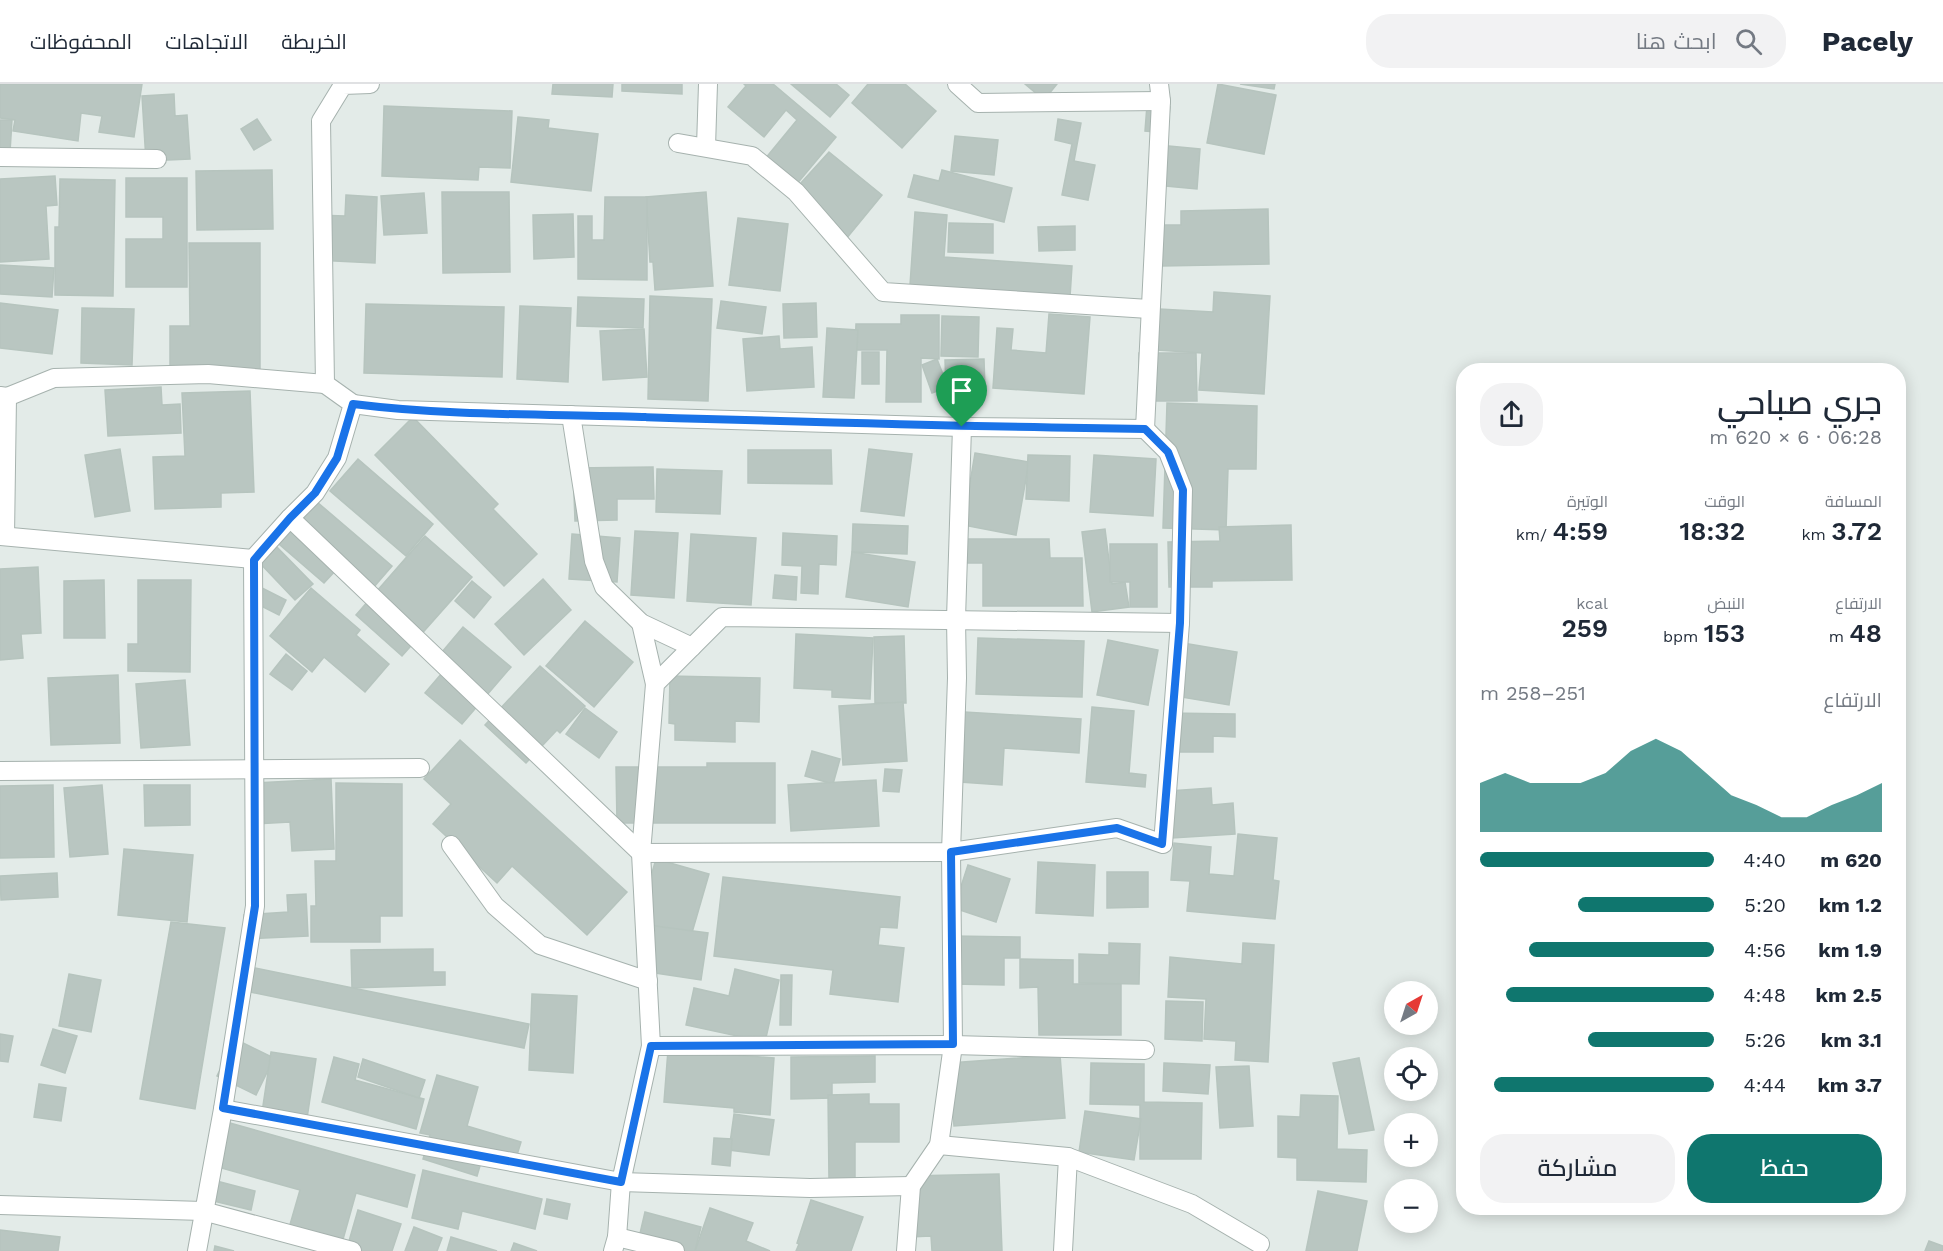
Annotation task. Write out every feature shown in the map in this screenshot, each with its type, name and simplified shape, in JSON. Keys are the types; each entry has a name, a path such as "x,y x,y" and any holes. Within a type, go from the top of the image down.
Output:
{"street":[{"path":"325,384 321,121 340,85 370,84"},
{"path":"706,147 708,84"},
{"path":"957,84 978,103 1160,92 1145,429"},
{"path":"678,143 752,156 796,192 882,292 1149,309"},
{"path":"0,157 157,159"},
{"path":"254,560 3,536 4,397 54,378 208,374 325,384 353,404 398,410 962,427 1145,429 1168,452 1183,490 1180,623 1162,844 1117,828 951,852 641,853 290,518"},
{"path":"197,1251 223,1108 255,906 254,560 315,493 337,458 353,404"},
{"path":"571,415 594,561 604,587 641,622 692,647"},
{"path":"906,1251 910,1186 939,1145 953,1044 951,852 962,427"},
{"path":"655,684 722,617 1180,623"},
{"path":"641,622 655,684 641,853 651,1046 621,1182 615,1244 675,1251"},
{"path":"0,771 420,768"},
{"path":"452,845 495,906 540,945 648,981"},
{"path":"651,1046 953,1044 1144,1050"},
{"path":"223,1108 621,1182 810,1188 910,1186"},
{"path":"939,1145 1068,1157 1192,1204 1260,1244"},
{"path":"1063,1251 1068,1157"},
{"path":"0,1205 203,1211 352,1251"}],"building":[{"path":"0,84 142,84 134,137 99,132 102,116 81,113 78,141 13,131 15,120 0,118"},
{"path":"553,84 613,84 612,97 552,94"},
{"path":"622,84 682,84 682,94 622,91"},
{"path":"744,84 773,84 836,137 796,185 765,159 797,120 786,110 764,137 728,107 746,86"},
{"path":"791,84 836,84 849,95 830,117"},
{"path":"868,84 905,84 936,111 902,148 852,103"},
{"path":"1025,84 1057,84 1044,100"},
{"path":"1218,84 1276,95 1264,154 1207,143"},
{"path":"1240,84 1275,84 1274,89"},
{"path":"174,94 175,116 187,115 190,159 146,161 142,96"},
{"path":"1147,105 1170,107 1167,133 1145,131"},
{"path":"384,106 512,111 510,168 479,167 478,180 382,176"},
{"path":"518,117 549,120 548,128 598,134 591,191 511,182"},
{"path":"257,119 271,140 254,150 241,129"},
{"path":"1058,119 1081,123 1074,161 1095,165 1088,200 1062,195 1072,144 1055,140"},
{"path":"0,120 12,120 10,152 0,151"},
{"path":"955,136 998,140 994,175 951,171"},
{"path":"1158,145 1200,149 1197,189 1155,185"},
{"path":"829,152 882,195 846,239 791,194"},
{"path":"272,170 273,229 197,230 196,171"},
{"path":"942,170 1012,188 1004,222 908,197 914,175 939,181"},
{"path":"55,176 57,205 46,206 49,259 0,262 0,179"},
{"path":"126,178 187,178 187,287 126,287 126,239 163,239 163,217 126,217"},
{"path":"60,179 115,180 113,296 55,295 55,227 59,227"},
{"path":"442,192 509,192 510,272 443,273"},
{"path":"706,192 713,286 655,290 653,262 650,262 646,197"},
{"path":"424,193 427,233 384,235 381,196"},
{"path":"346,195 377,197 375,263 315,260 316,215 345,216"},
{"path":"605,197 647,197 647,280 578,279 578,216 592,216 592,240 604,240"},
{"path":"1268,209 1269,264 1162,266 1161,225 1181,225 1181,211"},
{"path":"915,212 947,215 944,257 1072,266 1070,297 910,285"},
{"path":"573,214 574,257 534,259 533,215"},
{"path":"738,218 788,224 780,291 729,285"},
{"path":"949,223 993,224 993,253 948,252"},
{"path":"1075,226 1075,250 1039,251 1038,227"},
{"path":"189,243 260,243 260,371 170,371 170,326 190,326"},
{"path":"0,265 54,268 52,297 0,294"},
{"path":"1214,292 1270,296 1264,394 1199,390 1202,353 1157,350 1160,309 1213,312"},
{"path":"650,296 712,299 708,401 648,399"},
{"path":"578,297 644,299 643,328 577,326"},
{"path":"721,301 766,307 762,334 717,328"},
{"path":"0,303 58,310 52,354 0,348"},
{"path":"816,303 817,337 784,338 783,304"},
{"path":"366,304 504,307 502,377 364,373"},
{"path":"520,306 571,308 568,382 517,379"},
{"path":"82,308 134,309 132,365 81,363"},
{"path":"1049,314 1090,317 1084,394 993,388 997,328 1013,329 1011,350 1046,353"},
{"path":"901,315 939,315 939,359 921,358 921,402 886,402 887,350 855,350 856,324 901,324"},
{"path":"942,316 979,317 978,357 941,356"},
{"path":"827,328 858,330 854,398 823,397"},
{"path":"644,329 647,377 603,380 600,331"},
{"path":"779,336 780,349 812,347 814,387 747,391 743,339"},
{"path":"862,352 879,352 879,384 862,384"},
{"path":"1139,353 1196,353 1197,401 1139,401"},
{"path":"937,359 948,387 932,393 922,365"},
{"path":"984,359 985,389 946,389 945,360"},
{"path":"161,387 162,405 180,404 181,433 108,436 105,390"},
{"path":"250,391 254,492 221,493 221,507 155,509 153,457 185,456 182,393"},
{"path":"1167,403 1257,406 1256,469 1228,469 1226,530 1163,528"},
{"path":"413,417 498,504 493,509 537,554 504,586 375,455"},
{"path":"120,449 130,511 95,517 85,455"},
{"path":"869,449 912,454 904,516 861,511"},
{"path":"748,450 831,450 832,484 748,483"},
{"path":"975,453 1029,462 1016,535 963,525"},
{"path":"1028,455 1070,456 1069,501 1026,499"},
{"path":"1094,455 1156,459 1153,516 1090,512"},
{"path":"358,459 433,524 406,556 330,491"},
{"path":"653,467 654,499 617,499 617,520 575,521 573,468"},
{"path":"657,469 722,471 720,514 656,512"},
{"path":"310,496 392,566 367,595 337,569 324,583 273,539"},
{"path":"853,524 908,526 907,554 852,552"},
{"path":"1291,525 1292,580 1212,581 1212,587 1169,587 1168,542 1220,541 1219,527"},
{"path":"1105,529 1112,584 1125,582 1129,607 1092,612 1082,532"},
{"path":"635,531 678,533 674,598 631,595"},
{"path":"783,533 837,536 836,565 819,564 818,594 801,593 802,566 782,565"},
{"path":"572,534 620,538 617,582 569,579"},
{"path":"691,534 756,538 751,605 687,601"},
{"path":"425,536 472,577 402,656 356,615"},
{"path":"966,539 1049,539 1050,558 1082,558 1083,606 983,606 983,563 966,563"},
{"path":"273,543 313,584 295,600 256,559"},
{"path":"1110,544 1157,544 1157,607 1130,607 1130,582 1110,582"},
{"path":"852,552 915,562 908,607 846,597"},
{"path":"38,567 41,633 21,634 23,658 0,660 0,569"},
{"path":"775,575 797,577 796,600 773,598"},
{"path":"543,579 571,610 524,655 495,624"},
{"path":"104,580 105,638 64,638 64,581"},
{"path":"138,580 191,580 190,672 128,671 128,644 138,644"},
{"path":"472,581 491,597 474,618 455,601"},
{"path":"262,588 286,600 279,615 255,603"},
{"path":"311,588 360,630 356,635 389,664 365,692 324,657 312,672 270,636"},
{"path":"585,621 633,662 594,707 546,666"},
{"path":"463,627 511,667 462,724 425,693 442,673 432,664"},
{"path":"796,634 873,638 870,699 832,697 832,690 794,688"},
{"path":"904,636 906,703 875,703 874,637"},
{"path":"978,638 1084,641 1082,697 976,694"},
{"path":"1108,640 1158,650 1148,705 1097,695"},
{"path":"1177,642 1237,652 1229,705 1169,695"},
{"path":"286,654 307,671 292,690 270,674"},
{"path":"540,666 585,706 560,733 557,730 526,763 485,725"},
{"path":"118,675 120,743 51,745 48,678"},
{"path":"670,676 760,678 759,722 735,721 735,742 675,740 675,724 669,723"},
{"path":"185,680 190,745 141,748 136,684"},
{"path":"903,702 907,761 843,765 839,706"},
{"path":"1092,707 1134,711 1129,773 1146,775 1145,787 1086,782"},
{"path":"585,708 617,732 599,758 566,734"},
{"path":"964,712 1081,719 1079,753 1004,748 1002,785 960,782"},
{"path":"1168,713 1235,714 1235,737 1213,736 1213,752 1168,752"},
{"path":"460,740 627,892 587,935 512,866 497,883 433,824 451,804 424,779"},
{"path":"812,751 840,759 833,784 805,776"},
{"path":"707,763 775,763 775,823 617,823 616,767 707,767"},
{"path":"885,769 902,770 899,792 883,791"},
{"path":"331,779 334,849 292,851 290,822 254,824 252,783"},
{"path":"876,780 879,826 791,831 788,785"},
{"path":"336,783 402,784 402,916 380,916 380,942 311,942 311,906 316,906 315,861 336,861"},
{"path":"53,785 54,857 0,858 0,786"},
{"path":"102,785 108,854 70,857 64,788"},
{"path":"144,785 190,785 190,825 145,826"},
{"path":"1211,788 1212,805 1233,803 1235,834 1172,838 1169,791"},
{"path":"1238,834 1277,838 1273,880 1279,881 1275,919 1187,911 1190,881 1171,880 1174,843 1211,847 1209,874 1234,876"},
{"path":"124,849 193,855 187,922 118,915"},
{"path":"656,859 709,874 691,936 638,921"},
{"path":"1038,862 1095,865 1093,916 1036,913"},
{"path":"968,865 1010,879 996,922 954,908"},
{"path":"1107,872 1148,872 1148,907 1107,908"},
{"path":"57,873 58,897 1,900 0,876"},
{"path":"723,877 900,897 897,928 880,927 878,945 904,948 898,1002 830,994 833,970 714,956"},
{"path":"306,894 308,936 245,939 244,915 288,912 287,895"},
{"path":"171,922 225,928 195,1109 140,1099"},
{"path":"655,926 708,933 701,980 649,972"},
{"path":"953,936 1020,937 1020,958 1004,958 1004,985 952,984"},
{"path":"1109,943 1140,944 1139,984 1079,983 1079,954 1109,955"},
{"path":"1243,943 1274,945 1268,1062 1235,1060 1236,1041 1204,1039 1206,999 1168,997 1170,957 1242,964"},
{"path":"433,949 433,972 445,972 445,985 352,988 351,950"},
{"path":"1020,959 1073,960 1073,984 1121,984 1121,1035 1039,1035 1038,987 1020,988"},
{"path":"250,967 529,1024 524,1048 245,991"},
{"path":"735,969 779,980 765,1042 686,1025 694,988 729,996"},
{"path":"69,974 101,980 91,1032 59,1026"},
{"path":"781,975 792,975 791,1025 780,1025"},
{"path":"532,994 577,996 573,1073 529,1070"},
{"path":"1166,1001 1203,1002 1202,1041 1165,1039"},
{"path":"53,1029 77,1036 65,1073 41,1065"},
{"path":"0,1034 13,1036 8,1062 0,1061"},
{"path":"235,1039 274,1058 256,1095 217,1076"},
{"path":"668,1050 774,1058 770,1115 734,1112 734,1108 664,1102"},
{"path":"271,1052 316,1059 306,1125 261,1119"},
{"path":"1060,1055 1065,1118 954,1126 949,1063"},
{"path":"875,1056 875,1082 832,1083 832,1098 791,1099 791,1057"},
{"path":"334,1057 359,1064 355,1080 424,1099 416,1129 322,1102"},
{"path":"1359,1058 1374,1130 1349,1134 1333,1063"},
{"path":"363,1059 425,1080 419,1098 358,1077"},
{"path":"1091,1063 1144,1064 1144,1102 1202,1103 1201,1159 1140,1159 1140,1105 1090,1104"},
{"path":"1164,1063 1210,1065 1208,1094 1163,1091"},
{"path":"1249,1066 1253,1126 1220,1128 1216,1067"},
{"path":"437,1075 478,1087 467,1126 521,1142 513,1168 482,1159 477,1176 423,1159 430,1135 420,1133"},
{"path":"39,1084 66,1088 61,1121 34,1117"},
{"path":"869,1094 869,1104 899,1104 899,1142 855,1142 855,1181 829,1181 828,1095"},
{"path":"1301,1095 1338,1096 1337,1149 1367,1150 1366,1182 1297,1180 1297,1158 1278,1157 1278,1116 1300,1117"},
{"path":"1085,1111 1141,1119 1134,1160 1079,1152"},
{"path":"734,1114 774,1120 769,1155 729,1150"},
{"path":"230,1123 415,1175 407,1207 356,1193 340,1250 287,1235 300,1190 218,1167"},
{"path":"714,1138 732,1139 730,1166 712,1164"},
{"path":"423,1170 542,1199 535,1229 462,1211 458,1229 412,1218"},
{"path":"999,1174 1002,1251 932,1251 931,1236 910,1237 909,1176"},
{"path":"209,1179 255,1191 251,1210 205,1199"},
{"path":"1318,1191 1367,1201 1357,1251 1306,1251"},
{"path":"547,1199 570,1204 567,1219 544,1214"},
{"path":"811,1200 863,1217 851,1251 796,1251"},
{"path":"710,1208 753,1223 746,1241 770,1251 695,1251"},
{"path":"358,1210 401,1224 392,1251 356,1251 347,1248"},
{"path":"645,1212 701,1227 695,1251 672,1251 638,1242"},
{"path":"414,1227 442,1238 437,1251 405,1251"},
{"path":"0,1230 60,1237 58,1251 0,1251"},
{"path":"451,1237 497,1251 447,1251"},
{"path":"1929,1241 1943,1246 1943,1251 1925,1251"},
{"path":"514,1243 537,1251 511,1251"},
{"path":"215,1246 234,1251 214,1251"}],"route":[{"path":"353,404 398,410 962,427 1145,429 1168,452 1183,490 1180,623 1162,844 1117,828 951,852 953,1044 651,1046 621,1182 223,1108 255,906 254,560 315,493 337,458 353,404"}]}
